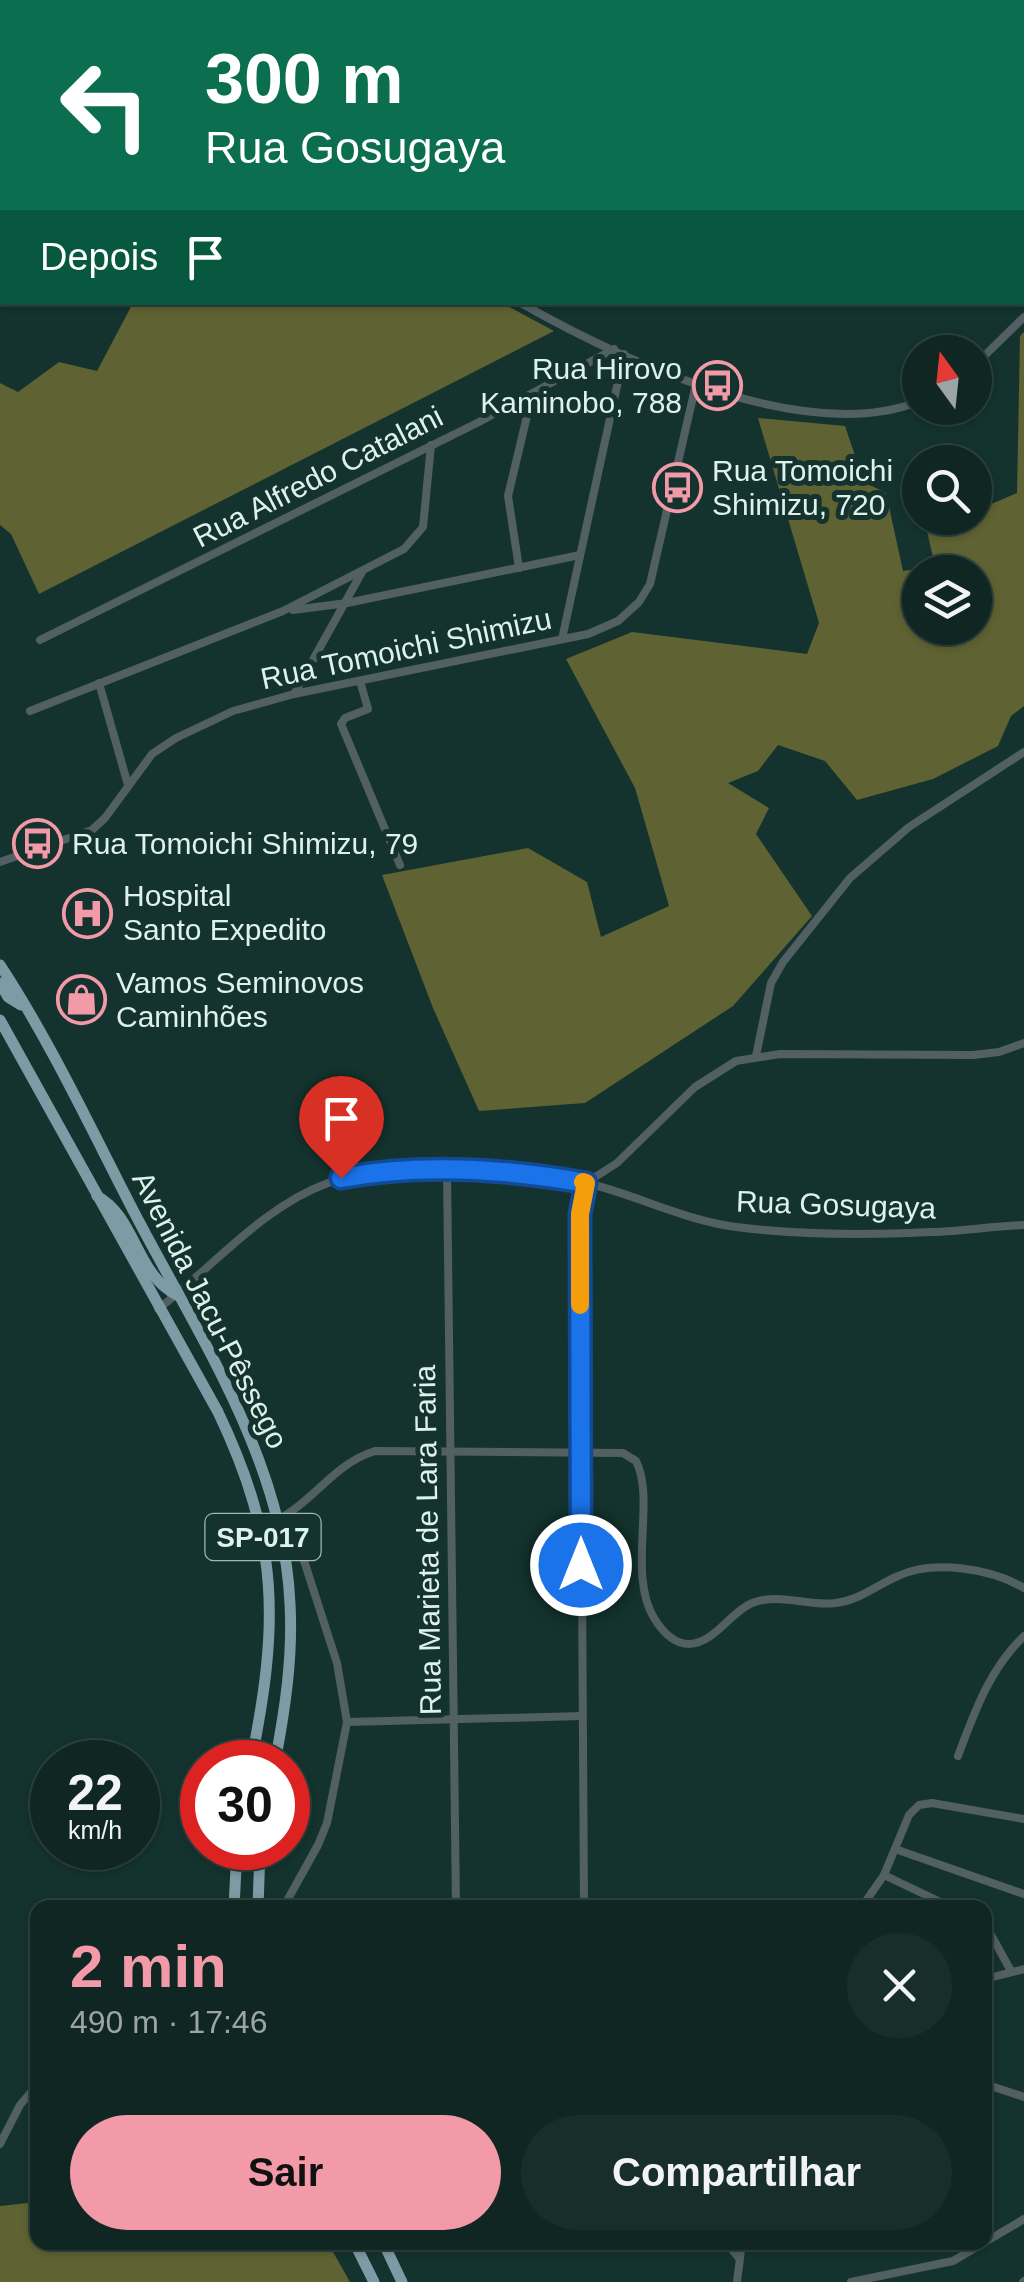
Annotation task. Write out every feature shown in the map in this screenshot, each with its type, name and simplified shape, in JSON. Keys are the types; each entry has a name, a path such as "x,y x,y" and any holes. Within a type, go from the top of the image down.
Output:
{"highway":[{"name":"Avenida Jacu-Pêssego","path":"0,965 227,1389 283,1517 290,1630 288,1681 279,1740"},
{"path":"0,983 8,997 24,1007"},
{"name":"Avenida Jacu-Pêssego","path":"0,1020 236,1449 270,1576 269,1663 256,1740"},
{"path":"95,1195 112,1204 157,1283 177,1294"},
{"path":"170,1330 170,1315 179,1314 210,1373 227,1389"},
{"path":"234,1900 236,1870"},
{"path":"258,1900 259,1870"},
{"path":"358,2250 374,2282"},
{"path":"387,2250 402,2282"}],"street":[{"path":"524,305 624,354 752,402 848,415 902,406"},
{"path":"992,348 1024,317"},
{"name":"Rua Alfredo Catalani","path":"40,640 532,394 614,349"},
{"path":"562,640 624,354"},
{"name":"Rua Tomoichi Shimizu","path":"0,862 92,830 152,754 233,710 562,640 618,621 639,602 650,584 696,384"},
{"path":"519,568 508,496 532,394"},
{"path":"30,711 283,610 404,548 419,534 426,514 432,444"},
{"path":"283,610 348,603 580,555"},
{"path":"294,694 363,570"},
{"path":"360,680 367,712 346,718 341,724 400,865"},
{"path":"99,683 128,785"},
{"path":"756,1056 771,984 783,962 850,878 909,828 1024,752"},
{"path":"584,1900 580,1214 586,1183 617,1163 694,1087 736,1061 756,1056 974,1055 1024,1044"},
{"name":"Rua Marieta de Lara Faria","path":"447,1171 456,1900"},
{"name":"Rua Gosugaya","path":"158,1309 273,1213 305,1192 363,1174 510,1173 586,1183 678,1214 742,1228 906,1233 1024,1226"},
{"path":"287,1900 327,1824 347,1722 338,1664 283,1517 363,1455 394,1450 623,1452 636,1460 641,1476 644,1592 648,1606 665,1634 682,1643 701,1642 740,1609 758,1602 782,1598 836,1604 868,1594 912,1570 978,1572 1006,1578 1024,1588"},
{"path":"958,1756 992,1674 1024,1636"},
{"path":"347,1722 582,1716"},
{"path":"868,1898 884,1874 909,1815 919,1805 1024,1819"},
{"path":"895,1849 1024,1894"},
{"path":"884,1874 938,1900"},
{"path":"992,1937 1011,1972"},
{"path":"992,1977 1024,1969"},
{"path":"992,2086 1024,2097"},
{"path":"0,2144 30,2093"},
{"path":"992,2237 1024,2219"},
{"path":"733,2250 738,2256"},
{"path":"737,2282 740,2250"},
{"path":"851,2282 953,2260 970,2250"}],"green space":[{"path":"132,305 506,305 554,331 39,594 11,534 0,525 0,383 18,392 59,362 97,371"},
{"path":"1024,332 1024,706 1011,716 998,746 933,779 857,800 825,761 778,745 758,771 728,783 769,808 756,834 812,916 733,1006 585,1103 479,1111 433,1008 382,875 528,848 587,882 601,937 669,906 635,788 566,659 632,632 807,654 819,623 758,418 845,426 864,482 886,493 902,566 902,645 992,645 992,555 932,555 928,535 992,535 992,504 1017,493 1020,336"},
{"path":"30,2203 30,2250 332,2250 350,2282 0,2282 0,2206"}],"slow traffic":[{"path":"580,1305 580,1214 586,1183 583,1182"}],"place":[{"name":"Rua Hirovo Kaminobo, 788","path":"717,386"},
{"name":"Rua Tomoichi Shimizu, 720","path":"677,488"},
{"name":"Rua Tomoichi Shimizu, 79","path":"37,844"},
{"name":"Hospital Santo Expedito","path":"88,913"},
{"name":"Vamos Seminovos Caminhões","path":"81,1000"}],"route":[{"path":"341,1178 390,1170 447,1171 510,1173 586,1183 580,1214 581,1565"}]}
